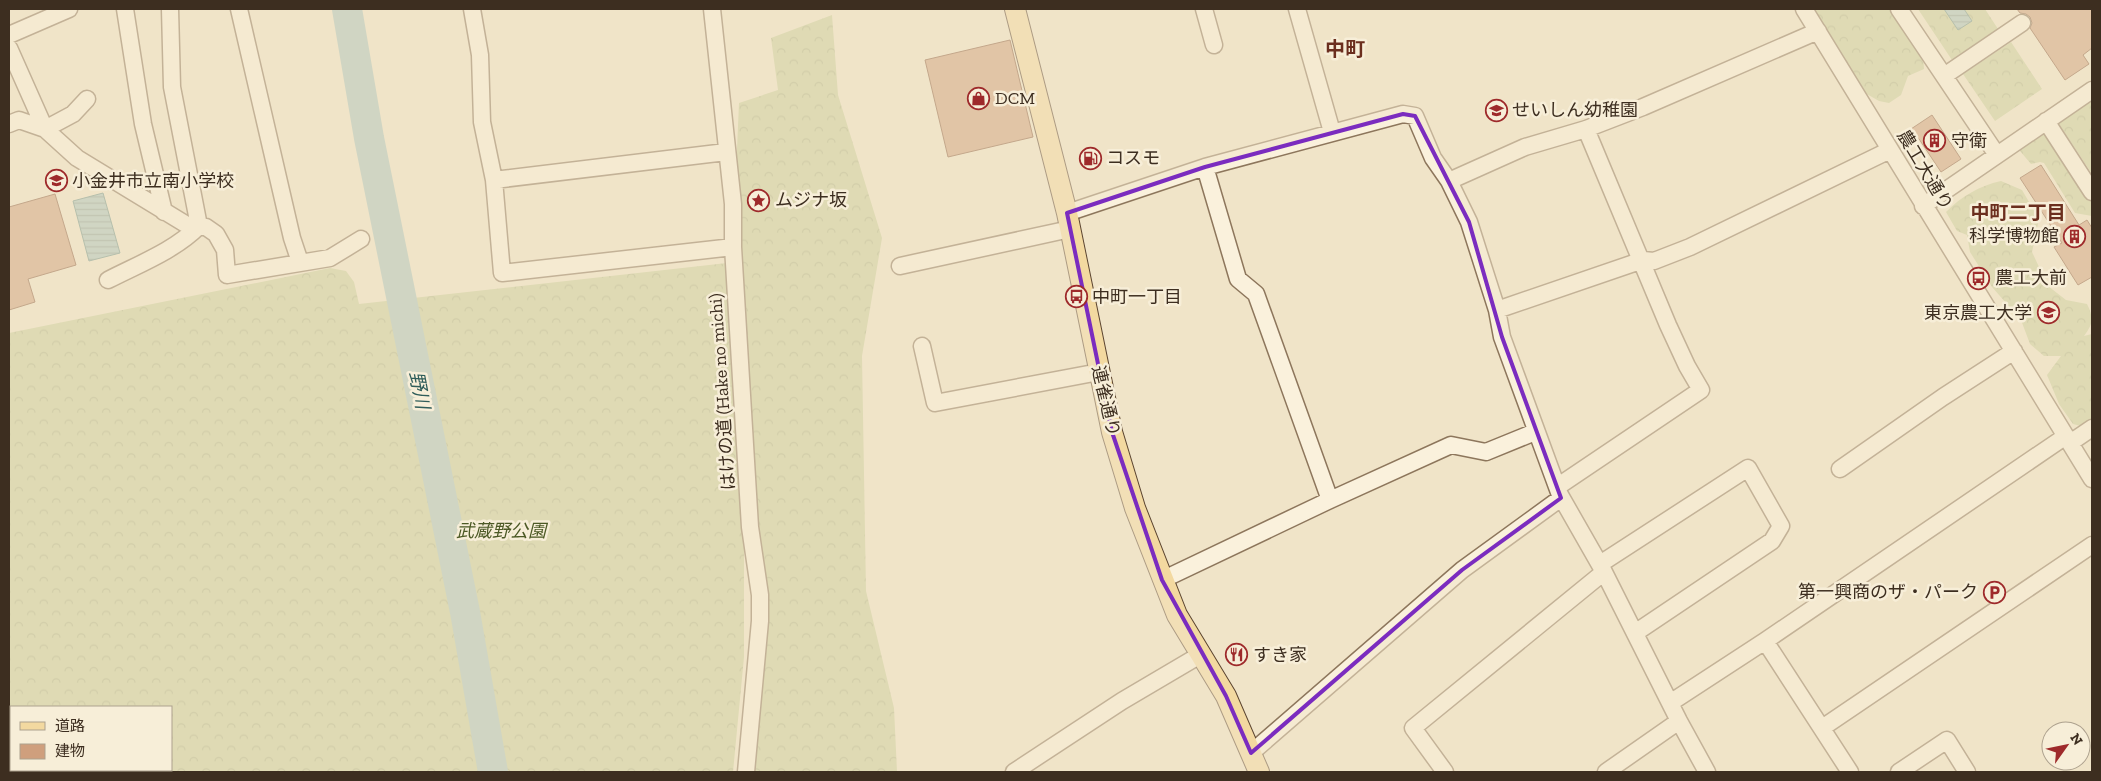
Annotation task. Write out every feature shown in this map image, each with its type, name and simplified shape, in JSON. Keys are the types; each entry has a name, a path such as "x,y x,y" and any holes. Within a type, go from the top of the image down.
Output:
{"main road":[{"name":"連雀通り","path":"1015,9 1039,96 1069,221 1112,432 1136,508 1176,615 1226,696 1259,772"}],"street":[{"path":"9,35 69,9"},
{"path":"125,9 142,124 164,212"},
{"path":"170,9 172,87 199,226"},
{"path":"239,9 292,238 300,262"},
{"path":"472,9 480,55 482,122 494,180 502,273 733,247"},
{"name":"はけの道 (Hake no michi)","path":"712,9 733,204 733,247 750,527 760,595 760,620 746,772"},
{"path":"1204,9 1214,45"},
{"path":"1297,9 1332,132"},
{"name":"農工大通り","path":"1804,9 2092,479"},
{"path":"1899,9 1997,155"},
{"path":"1944,76 2022,23"},
{"path":"1449,181 1525,147 1586,129 1643,107 1818,31"},
{"path":"9,48 39,127"},
{"path":"1923,206 2092,90"},
{"path":"9,136 73,114 87,99"},
{"path":"900,266 1069,221 1205,167 1403,114 1415,116 1433,158 1449,181 1469,222 1497,310 1502,338 1559,493 1602,568 1679,722 1707,772"},
{"path":"9,124 20,120 39,127 77,158 187,226 206,227 216,234 225,250 227,275 330,258 361,239"},
{"path":"2046,121 2092,192"},
{"path":"1251,753 1462,570 1559,493 1701,390 1687,366 1668,325 1586,129"},
{"path":"1497,310 1642,260 1654,262 1690,247 1890,150"},
{"path":"494,180 726,152"},
{"path":"1205,167 1238,279 1256,294 1330,500"},
{"path":"108,280 159,254 188,236 199,226"},
{"path":"922,346 935,403 1099,372"},
{"path":"1840,470 1943,397 2014,351"},
{"path":"1670,703 2068,439 2092,428"},
{"path":"1162,580 1330,500 1451,446 1486,452 1535,432"},
{"path":"1445,772 1413,728 1602,568 1748,468 1781,526 1772,541 1635,634"},
{"path":"1822,728 2092,545"},
{"path":"1765,641 1850,772"},
{"path":"1023,770 1122,701 1200,655"},
{"path":"1606,772 1679,722"},
{"path":"1899,772 1947,740 1967,772"}],"highlighted area":[{"path":"1403,114 1415,116 1469,222 1502,337 1561,498 1462,570 1251,753 1226,696 1162,580 1112,432 1067,213 1205,167"}],"green space":[{"path":"1814,9 1894,9 1923,52 1924,69 1908,76 1901,95 1889,103 1879,101 1865,93 1824,29"},
{"path":"1918,9 1985,9 1998,29 1952,60"},
{"path":"832,15 838,95 882,238 862,356 866,591 894,708 897,772 751,772 765,603 747,414 735,195 739,103 778,90 771,38"},
{"path":"2011,42 2042,89 1995,121 1963,74"},
{"path":"2092,98 2092,174 2057,121"},
{"path":"2043,133 2052,137 2092,199 2092,216 2075,213 2044,163 2031,164 2020,151 2022,137"},
{"path":"2001,181 2022,190 2039,219 2032,252 2048,286 2066,300 2087,304 2091,313 2092,321 2084,336 2092,334 2092,422 2085,427 2073,424 2059,404 2047,375 2061,356 2044,356 2030,344 2021,320 1992,287 1970,252 1967,235 1957,231 1946,212 1971,192"},
{"name":"武蔵野公園","path":"727,263 744,532 744,657 733,772 9,772 9,333 330,268 346,271 354,282 359,304"}],"water":[{"path":"1944,9 1964,9 1972,21 1958,30"},
{"path":"103,193 120,253 89,261 73,201"}],"building":[{"path":"2017,9 2092,9 2092,48 2083,55 2089,64 2065,80 2030,28 2032,23 2030,17 2020,13"},
{"name":"DCM","path":"1010,40 1033,137 948,157 925,60"},
{"name":"守衛","path":"1932,115 1961,159 1941,172 1919,139 1912,144 1905,133"},
{"name":"科学博物館","path":"2041,165 2079,225 2087,220 2092,228 2092,277 2078,285 2054,247 2062,243 2020,178"},
{"path":"55,194 76,265 28,279 35,302 9,310 9,207"}],"waterway":[{"name":"野川","path":"347,9 369,138 465,612 493,772"}],"place":[{"name":"DCM","path":"979,98"},
{"name":"せいしん幼稚園","path":"1496,110"},
{"name":"守衛","path":"1935,141"},
{"name":"コスモ","path":"1090,158"},
{"name":"小金井市立南小学校","path":"56,181"},
{"name":"ムジナ坂","path":"759,200"},
{"name":"科学博物館","path":"2075,236"},
{"name":"農工大前","path":"1979,278"},
{"name":"中町一丁目","path":"1076,297"},
{"name":"東京農工大学","path":"2048,313"},
{"name":"第一興商のザ・パーク","path":"1994,592"},
{"name":"すき家","path":"1237,655"}],"district":[{"name":"中町","path":"1345,49"},
{"name":"中町二丁目","path":"2018,212"}]}
